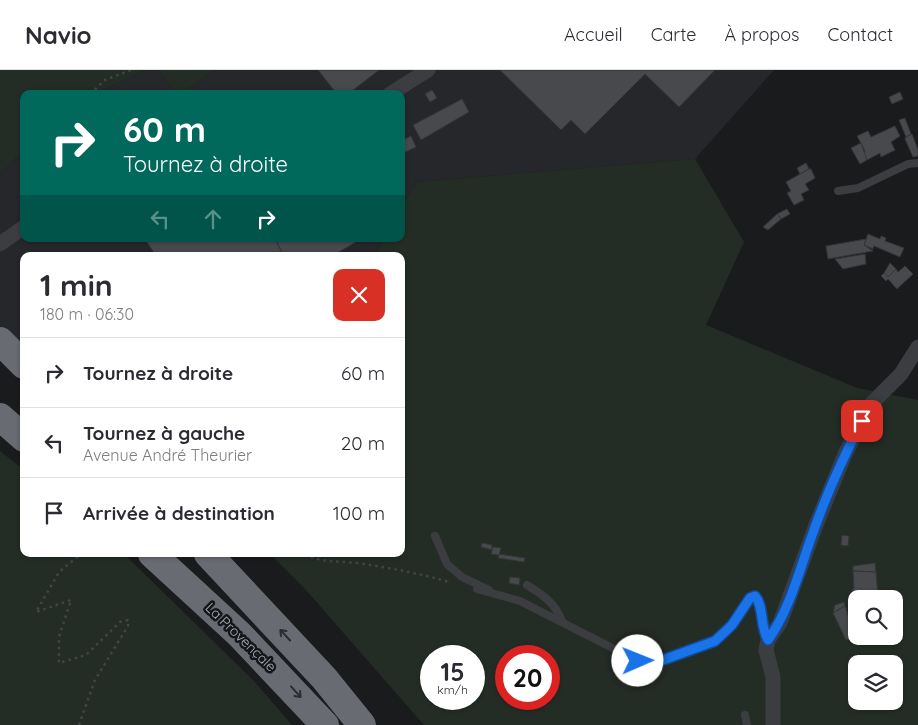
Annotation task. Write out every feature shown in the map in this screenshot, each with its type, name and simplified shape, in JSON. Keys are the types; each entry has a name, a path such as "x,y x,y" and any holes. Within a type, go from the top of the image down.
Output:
{"highway":[{"path":"0,341 20,361"},
{"path":"0,417 20,434"},
{"name":"La Provençale","path":"155,557 240,634 325,725"},
{"path":"216,562 324,678 362,725"}],"street":[{"path":"396,90 428,70"},
{"path":"0,244 20,230"},
{"path":"774,725 773,677 766,650 768,640 780,623 816,524 845,454 871,404 901,374 918,347"}],"lane":[{"path":"838,191 858,188 908,164 918,163"},
{"path":"435,536 447,564 462,577 495,594"},
{"path":"528,585 546,597 558,610 562,620"},
{"path":"476,590 520,601 562,620 638,661 650,663 715,641 732,625 750,598 755,596 758,600 762,631 768,640"},
{"path":"745,715 747,725"}],"path":[{"path":"94,90 105,80 131,70"},
{"path":"77,557 59,572 36,612 71,600 70,609 59,637 59,664 86,655 120,622 128,620 128,626 95,680 79,725"},
{"path":"310,557 316,560 355,563 420,573 476,590"}],"shaded area":[{"path":"0,70 145,70 103,90 20,90 20,153 0,174"},
{"path":"145,70 159,70 174,90 103,90"},
{"path":"159,70 215,70 187,90 174,90"},
{"path":"215,70 774,70 695,159 417,182 405,202 405,90 187,90"},
{"path":"20,153 20,242 382,242 376,252 20,252 20,347 0,326 0,174"},
{"path":"695,159 744,242 706,325 857,388 918,400 918,725 424,725 306,590 273,557 405,557 405,252 376,252 382,242 405,242 405,202 417,182"},
{"path":"0,451 20,467 20,557 127,557 254,681 292,725 0,725"}],"building":[{"path":"318,70 379,70 353,90 334,90"},
{"path":"500,70 715,70 679,107 645,74 585,134 571,120 561,130"},
{"path":"432,90 437,98 430,102 425,94"},
{"path":"900,92 903,99 892,104 889,97"},
{"path":"462,99 469,112 421,140 413,125"},
{"path":"905,118 911,134 906,137 899,120"},
{"path":"895,126 900,136 891,142 895,150 881,157 880,153 867,160 862,152 865,151 857,136 868,131 871,137"},
{"path":"912,134 918,150 918,156 913,157 905,139"},
{"path":"411,136 416,147 405,152 405,139"},
{"path":"861,143 867,160 860,164 851,148"},
{"path":"806,163 809,169 800,174 797,168"},
{"path":"811,169 815,178 805,184 809,190 801,194 804,200 794,205 787,193 791,191 786,182"},
{"path":"787,209 790,214 781,219 777,214"},
{"path":"777,214 781,219 768,230 763,227"},
{"path":"868,234 880,239 881,236 886,238 885,241 904,248 900,257 874,246 873,249 864,245"},
{"path":"866,239 864,245 873,251 828,259 826,246"},
{"path":"147,242 277,242 282,252 153,252"},
{"path":"277,242 356,242 339,252 282,252"},
{"path":"865,254 866,264 843,269 835,259"},
{"path":"890,263 896,269 888,277 884,273"},
{"path":"905,266 913,274 897,289 888,279 886,281 881,276 884,273 888,277 896,269 898,272"},
{"path":"842,535 849,536 848,546 841,545"},
{"path":"482,543 492,545 492,550 481,547"},
{"path":"493,547 501,548 499,555 491,554"},
{"path":"499,554 525,558 524,562 498,558"},
{"path":"875,563 876,572 853,571 853,566"},
{"path":"853,571 876,572 878,590 852,590 854,589"},
{"path":"510,577 520,578 519,585 509,583"},
{"path":"844,602 845,606 833,613 835,605"},
{"path":"845,606 848,614 848,639 846,640 833,613"}],"route":[{"path":"638,661 650,663 663,660 715,641 732,625 750,598 755,596 758,600 762,631 768,640 780,623 816,524 845,454 862,421"}]}
